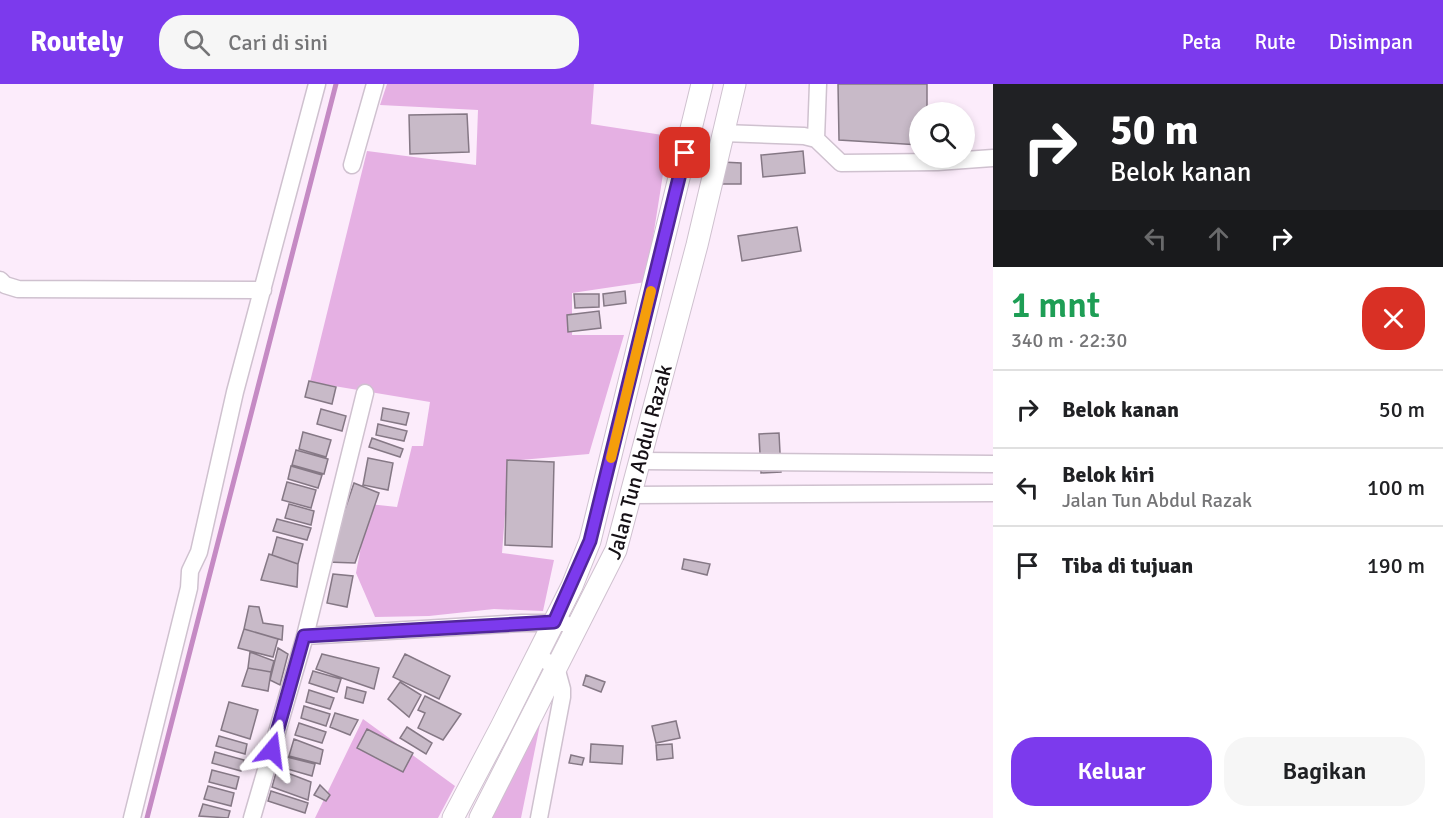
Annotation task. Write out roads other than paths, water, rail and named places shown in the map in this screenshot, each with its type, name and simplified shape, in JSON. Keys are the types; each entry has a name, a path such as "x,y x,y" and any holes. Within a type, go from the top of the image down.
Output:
{"main road":[{"name":"Jalan Tun Abdul Razak","path":"453,818 554,622 590,541 702,84"},
{"name":"Jalan Tun Abdul Razak","path":"480,818 616,550 697,245 735,84"}],"street":[{"path":"132,818 189,588 190,571 199,552 235,392 317,84"},
{"path":"352,165 375,84"},
{"path":"816,139 818,84"},
{"path":"723,134 804,136 816,139 841,163 937,162 993,158"},
{"path":"0,280 5,285 18,289 263,290"},
{"path":"252,818 304,636 365,393"},
{"path":"640,461 993,464"},
{"path":"630,495 993,493"},
{"path":"304,636 554,622 580,624"},
{"path":"536,655 556,667 562,689 555,744 539,818"}],"waterway":[{"path":"147,818 336,84"}]}
